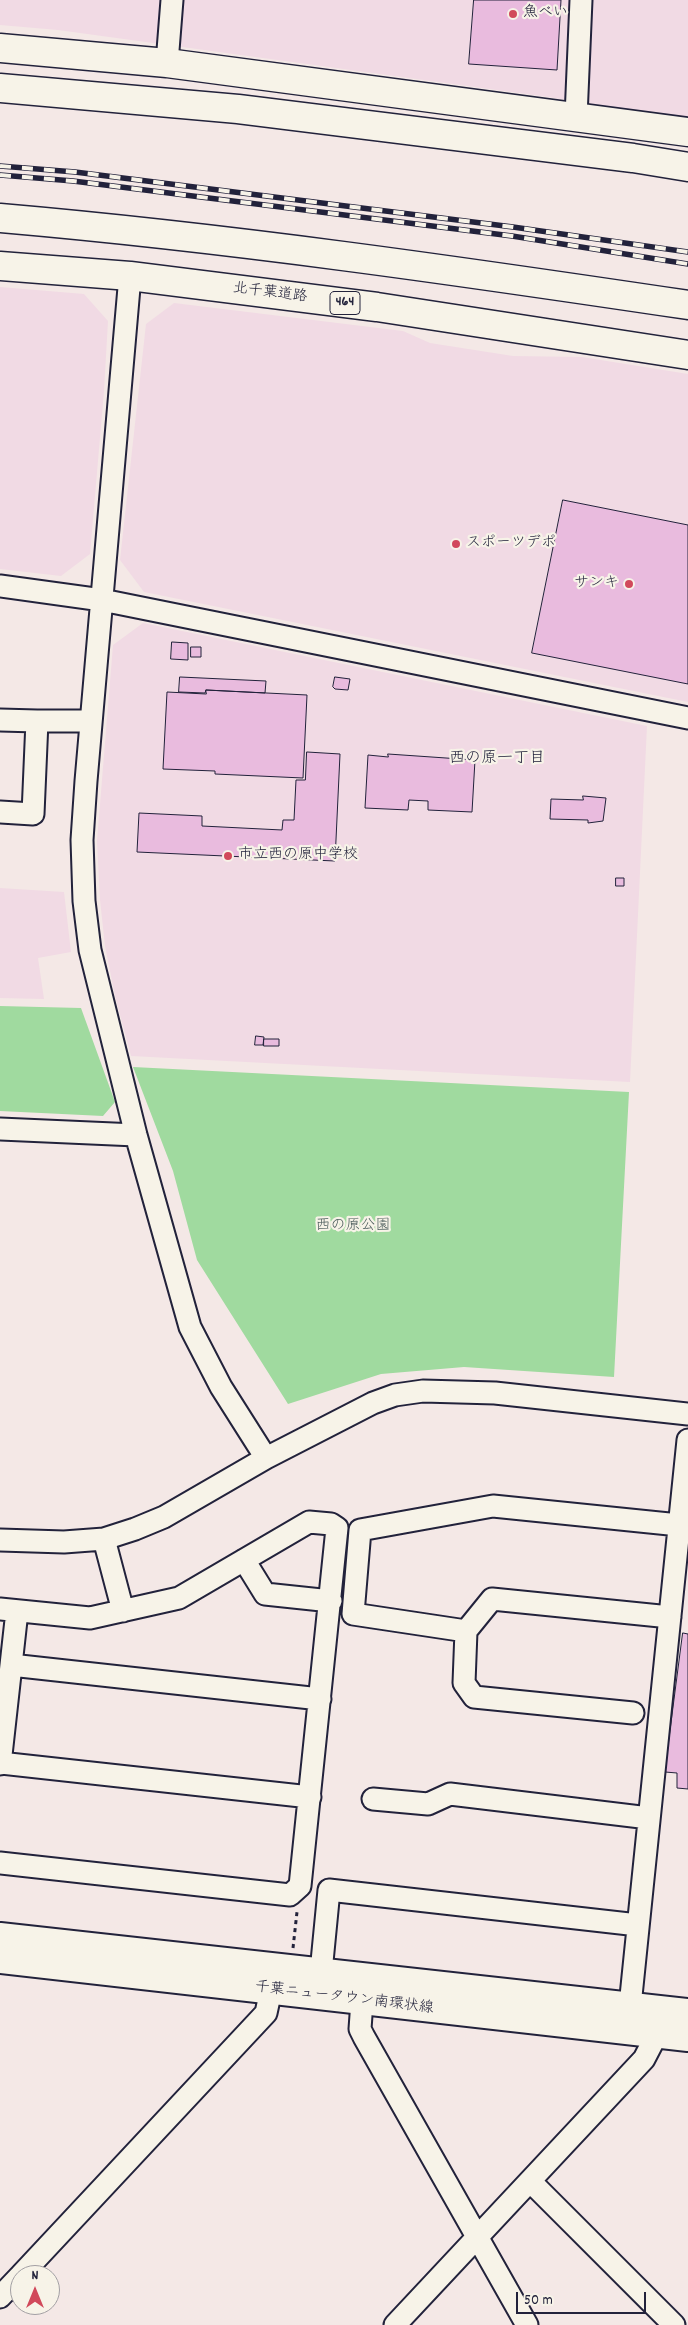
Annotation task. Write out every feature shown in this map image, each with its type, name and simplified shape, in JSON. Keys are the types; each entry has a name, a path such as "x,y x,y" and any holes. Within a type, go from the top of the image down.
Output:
{"highway":[{"path":"0,48 167,63 688,132"},
{"path":"0,88 238,109 633,158 688,167"},
{"path":"0,218 140,230 384,260 688,305"},
{"name":"北千葉道路","path":"0,266 130,276 377,307 688,354"}],"main road":[{"name":"千葉ニュータウン南環状線","path":"0,1936 688,2012"},
{"name":"千葉ニュータウン南環状線","path":"0,1960 688,2038"}],"street":[{"path":"167,63 172,0"},
{"path":"576,117 581,0"},
{"path":"130,276 82,840 84,901 88,940 100,998 136,1135 190,1327 222,1387 266,1458"},
{"path":"0,586 102,600 688,718"},
{"path":"0,720 91,721"},
{"path":"0,812 33,814 37,721"},
{"path":"0,1129 136,1135"},
{"path":"0,1540 64,1542 104,1539 164,1518 266,1458 394,1394 423,1391 495,1393 688,1414"},
{"path":"630,2006 688,1440"},
{"path":"466,1631 353,1614 360,1530 493,1506 679,1525"},
{"path":"0,1863 290,1895 300,1886 310,1797 338,1536 338,1528 331,1524 309,1522 179,1598 90,1618 9,1610 11,1665 3,1706 0,1763 310,1797"},
{"path":"104,1539 123,1611"},
{"path":"244,1560 265,1594 331,1601"},
{"path":"633,1713 474,1697 464,1683 466,1631 492,1599 670,1617"},
{"path":"11,1665 320,1699"},
{"path":"374,1799 428,1804 450,1794 649,1818"},
{"path":"321,1972 329,1890 638,1925"},
{"path":"29,2265 266,2013 271,1990"},
{"path":"362,2001 360,2029 364,2037 527,2325"},
{"path":"395,2325 476,2237 531,2182 644,2059 656,2034"},
{"path":"531,2182 676,2322"},
{"path":"0,2297 10,2286"}],"path":[{"path":"291,1968 300,1886"}],"shaded area":[{"path":"0,0 688,0 688,120 548,97 58,30 0,25"},
{"path":"0,287 84,294 108,321 90,554 61,576 0,569"},
{"path":"174,303 403,331 430,343 513,356 582,357 688,374 688,702 144,592 120,560 146,324"},
{"path":"143,623 647,726 630,1082 131,1056 115,996 105,946 97,841 113,645"},
{"path":"0,888 64,892 71,952 38,958 44,999 0,998"}],"green space":[{"path":"0,1006 81,1008 115,1102 103,1116 0,1111"},
{"name":"西の原公園","path":"133,1067 629,1092 614,1377 464,1367 381,1374 288,1404 197,1260 173,1171"}],"building":[{"path":"474,0 561,0 557,70 469,64"},
{"path":"563,500 688,525 688,684 532,653"},
{"path":"172,642 188,643 188,660 171,659"},
{"path":"191,647 201,647 201,657 191,657"},
{"path":"180,677 266,681 265,693 206,690 205,693 179,692"},
{"path":"335,677 350,679 348,690 335,689 333,687"},
{"path":"206,690 307,695 303,778 215,774 215,771 163,769 167,692 206,694"},
{"path":"307,752 340,754 335,861 137,852 139,813 202,816 202,826 282,830 283,820 294,820 296,780 305,780"},
{"path":"388,754 475,760 472,812 428,810 428,801 409,800 408,810 365,808 368,755 388,757"},
{"path":"583,796 606,798 603,821 588,823 588,820 550,819 551,799 583,800"},
{"path":"616,878 624,878 624,886 616,886"},
{"path":"256,1036 264,1037 263,1045 255,1045"},
{"path":"264,1039 279,1039 279,1046 264,1046"},
{"path":"683,1633 688,1634 688,1789 677,1788 677,1773 665,1772"}],"railway":[{"path":"0,166 75,172 513,227 688,252"},
{"path":"0,175 73,181 512,236 688,264"}],"place":[{"name":"魚べい","path":"513,14"},
{"name":"スポーツデポ","path":"456,544"},
{"name":"サンキ","path":"629,584"},
{"name":"市立西の原中学校","path":"228,856"}],"district":[{"name":"西の原一丁目","path":"497,760"}]}
